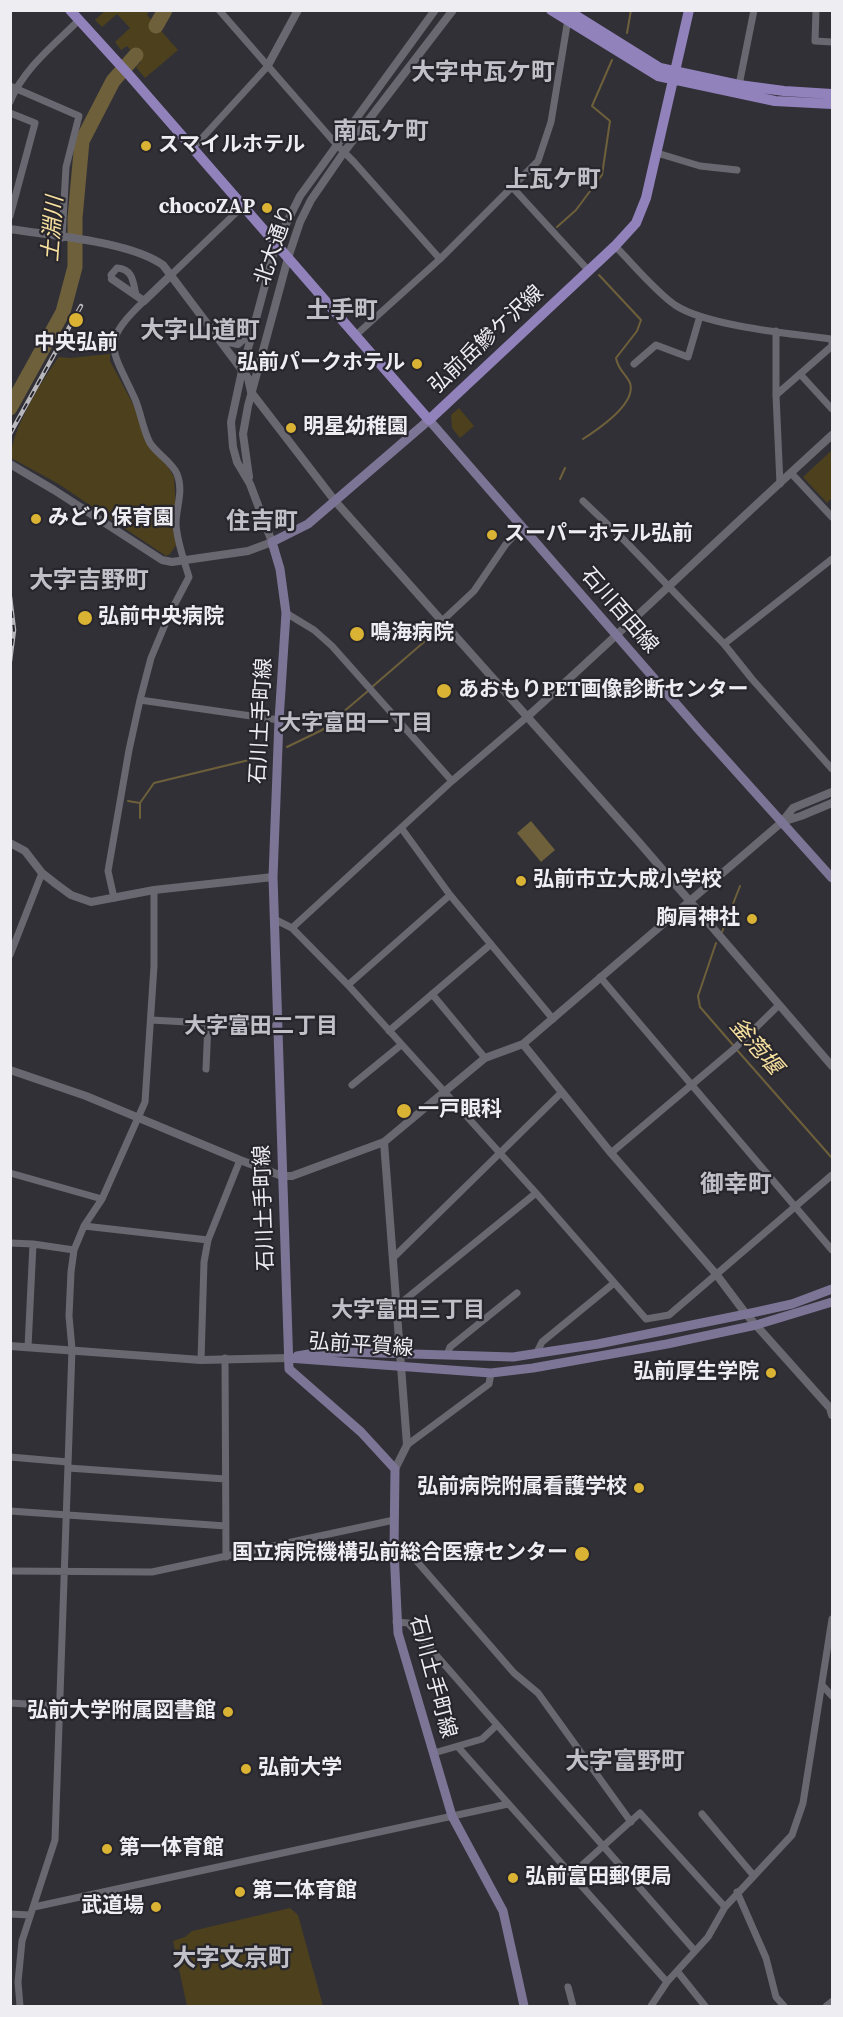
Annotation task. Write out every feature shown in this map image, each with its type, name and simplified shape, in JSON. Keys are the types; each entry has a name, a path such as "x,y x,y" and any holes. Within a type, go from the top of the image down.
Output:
{"main road":[{"path":"70,10 79,20"},
{"path":"551,10 568,13 658,76 675,76 784,91 832,94"},
{"name":"弘前岳鰺ケ沢線","path":"79,20 429,420 589,271 636,223 642,211 657,153 689,10"},
{"path":"675,76 775,100 832,104"},
{"path":"272,542 308,524 429,420"},
{"name":"石川百田線","path":"429,420 832,878"},
{"name":"石川土手町線","path":"272,542 280,568 286,613 273,877 288,1358"},
{"name":"弘前平賀線","path":"288,1358 315,1353 400,1353 496,1357 536,1354 598,1344 792,1304 832,1289"},
{"name":"弘前平賀線","path":"288,1358 491,1373 586,1359 756,1325 832,1302"},
{"path":"288,1358 289,1369 361,1432 395,1469"},
{"name":"石川土手町線","path":"395,1469 394,1550 398,1633 452,1816 503,1911 524,2007"}],"street":[{"path":"219,10 267,67 440,259"},
{"path":"193,148 267,67 297,10"},
{"name":"北大通り","path":"250,484 237,462 231,435 231,422 234,400 276,244 300,195 435,10"},
{"name":"北大通り","path":"250,484 243,434 251,392 300,222 311,200 344,152 453,10"},
{"path":"739,85 754,10"},
{"path":"816,10 815,41 832,42"},
{"path":"356,335 440,259 513,188 538,160 551,122 568,13"},
{"path":"10,102 13,87 79,20"},
{"path":"13,87 79,116 66,167 64,238"},
{"path":"10,113 35,123 10,216"},
{"path":"657,153 700,165 737,170"},
{"path":"513,188 589,271"},
{"path":"114,898 108,871 140,700 151,658 169,615 189,577 176,524 181,491 177,472 149,441 136,401 123,376 113,346 120,326 243,206"},
{"path":"10,230 113,246 141,253 154,259 171,274 248,378 251,392 335,501 832,1066"},
{"path":"615,246 676,305 700,316 832,340 832,346 776,395"},
{"path":"136,295 131,274 117,268 111,275 112,279 144,301"},
{"path":"634,364 656,345 688,357 700,316"},
{"path":"219,340 234,344 242,342 250,334 255,323"},
{"path":"776,331 780,484"},
{"path":"800,374 832,409"},
{"path":"292,928 452,781 617,636 832,435"},
{"path":"10,464 162,560 172,562 248,551 272,542 250,484"},
{"path":"791,473 832,517"},
{"path":"583,501 626,542 724,644 832,769"},
{"path":"442,621 474,591 506,544 522,527"},
{"path":"724,644 832,559"},
{"path":"286,613 314,630 344,657 452,781"},
{"path":"140,700 279,720"},
{"path":"10,1070 139,1117 282,1176 292,1176 384,1142 485,1058 523,1044 782,822 793,808 832,792"},
{"path":"782,822 832,803"},
{"path":"402,829 450,895 553,1019"},
{"path":"10,843 25,851 42,873 71,895 92,902 154,890 273,877"},
{"path":"10,955 42,873"},
{"path":"20,2007 18,1982 22,1941 55,1840 72,1349 69,1316 70,1272 74,1250 84,1226 102,1198 145,1102 154,966 154,890"},
{"path":"348,985 450,895"},
{"path":"274,919 292,928 348,985 536,1192 646,1319 669,1315 832,1175"},
{"path":"389,1031 491,944"},
{"path":"600,977 832,1250"},
{"path":"432,994 485,1058"},
{"path":"611,1153 692,1086 779,1005"},
{"path":"151,1020 278,1027"},
{"path":"206,1069 208,1023"},
{"path":"523,1044 611,1153 716,1274 746,1314 830,1408 832,1415"},
{"path":"352,1085 401,1045"},
{"path":"393,1258 561,1093"},
{"path":"384,1142 407,1445"},
{"path":"201,1360 204,1262 208,1240 240,1160"},
{"path":"10,1173 102,1198"},
{"path":"396,1307 536,1192"},
{"path":"84,1226 208,1240"},
{"path":"10,1244 33,1244 74,1250"},
{"path":"28,1347 33,1244"},
{"path":"536,1354 542,1342 614,1283"},
{"path":"447,1355 450,1347 517,1293"},
{"path":"10,1346 201,1360 288,1358"},
{"path":"225,1358 226,1557"},
{"path":"395,1469 407,1445 489,1384 491,1373"},
{"path":"10,1457 68,1465 225,1479"},
{"path":"10,1511 226,1526"},
{"path":"10,1571 152,1572 394,1520"},
{"path":"394,1550 407,1550 513,1673 538,1693 631,1822"},
{"path":"651,2007 667,1982 708,1937 725,1906 792,1835 803,1803 832,1619"},
{"path":"396,1622 408,1623 695,1951"},
{"path":"822,1685 832,1696"},
{"path":"10,1703 59,1706"},
{"path":"434,1753 482,1739 497,1725"},
{"path":"458,1747 667,1982"},
{"path":"33,1907 508,1804"},
{"path":"571,1875 640,1813 725,1906"},
{"path":"702,1814 754,1876"},
{"path":"737,1892 766,1958 776,1997 784,2007"},
{"path":"10,1914 30,1915"},
{"path":"677,1971 705,2007"},
{"path":"568,1987 573,2007"},
{"path":"827,2007 832,2001"}],"shaded area":[{"path":"106,10 149,11 147,15 178,50 145,78 136,67 141,62 127,46 121,50 115,42 130,28 117,14 102,27 95,20"},
{"path":"110,354 110,361 134,406 149,446 174,477 176,509 173,524 176,545 166,556 57,483 11,458 12,447 22,420 59,357"},
{"path":"459,408 474,426 460,438 452,428 451,415"},
{"path":"832,450 832,498 827,503 803,477"},
{"path":"531,821 555,850 541,862 517,833"},
{"path":"290,1908 298,1915 323,2006 187,2006 173,1941 185,1937 192,1931"}],"waterway":[{"name":"土淵川","path":"156,26 165,10"},
{"name":"釜萢堰","path":"627,33 631,10"},
{"name":"土淵川","path":"10,408 63,312 75,267 75,218 82,141 113,81 136,55"},
{"path":"557,227 576,210 602,175 610,121 592,106 612,60"},
{"path":"583,439 614,416 628,399 631,391 630,383 618,366 616,358 637,331 641,320 599,275"},
{"path":"560,479 565,468"},
{"path":"372,687 424,642"},
{"path":"287,747 322,730 368,691"},
{"path":"140,818 140,803 154,783 249,760"},
{"path":"128,801 140,803"},
{"name":"釜萢堰","path":"722,932 740,886"},
{"name":"釜萢堰","path":"716,943 698,996 700,1007 733,1045"},
{"name":"釜萢堰","path":"737,1050 832,1158"}],"railway":[{"path":"10,434 81,306"},
{"path":"10,597 14,630 10,661"}],"place":[{"name":"スマイルホテル","path":"146,146"},
{"name":"chocoZAP","path":"267,208"},
{"name":"中央弘前","path":"76,320"},
{"name":"弘前パークホテル","path":"417,364"},
{"name":"明星幼稚園","path":"291,428"},
{"name":"みどり保育園","path":"36,519"},
{"name":"スーパーホテル弘前","path":"492,535"},
{"name":"弘前中央病院","path":"85,618"},
{"name":"鳴海病院","path":"357,634"},
{"name":"あおもりPET画像診断センター","path":"444,691"},
{"name":"弘前市立大成小学校","path":"521,881"},
{"name":"胸肩神社","path":"752,919"},
{"name":"一戸眼科","path":"404,1111"},
{"name":"弘前厚生学院","path":"771,1373"},
{"name":"弘前病院附属看護学校","path":"639,1488"},
{"name":"国立病院機構弘前総合医療センター","path":"582,1554"},
{"name":"弘前大学附属図書館","path":"228,1712"},
{"name":"弘前大学","path":"246,1769"},
{"name":"第一体育館","path":"107,1849"},
{"name":"弘前富田郵便局","path":"513,1878"},
{"name":"第二体育館","path":"240,1892"},
{"name":"武道場","path":"156,1907"}],"district":[{"name":"大字中瓦ケ町","path":"483,74"},
{"name":"南瓦ケ町","path":"381,133"},
{"name":"上瓦ケ町","path":"553,181"},
{"name":"土手町","path":"342,312"},
{"name":"大字山道町","path":"200,332"},
{"name":"住吉町","path":"262,523"},
{"name":"大字吉野町","path":"89,582"},
{"name":"大字富田一丁目","path":"356,724"},
{"name":"大字富田二丁目","path":"261,1027"},
{"name":"御幸町","path":"736,1186"},
{"name":"大字富田三丁目","path":"408,1311"},
{"name":"大字富野町","path":"625,1763"},
{"name":"大字文京町","path":"232,1960"}]}
